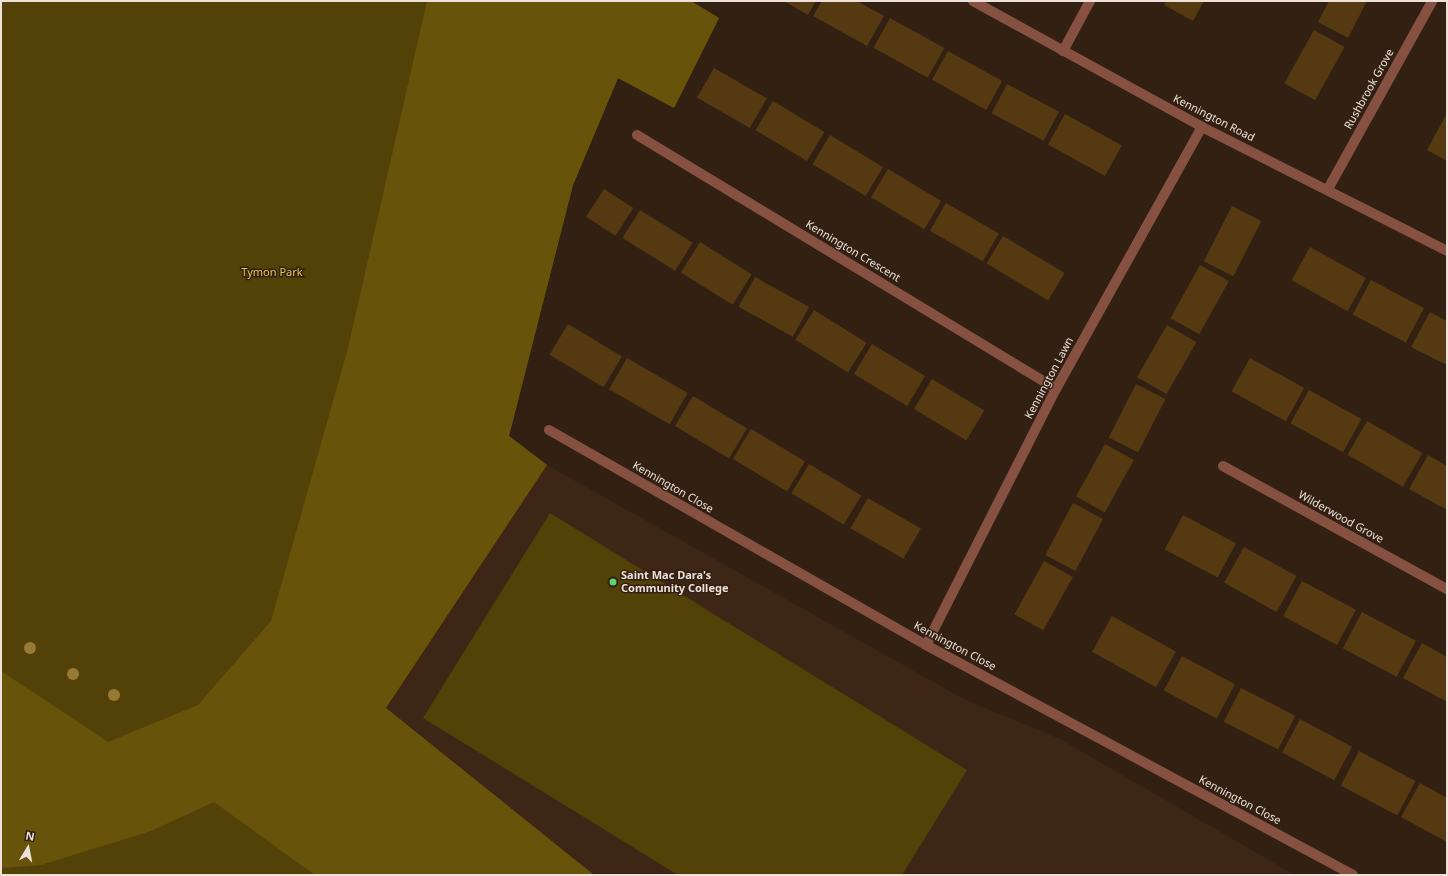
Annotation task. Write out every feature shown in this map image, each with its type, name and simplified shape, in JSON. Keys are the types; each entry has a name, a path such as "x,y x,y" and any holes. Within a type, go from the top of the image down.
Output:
{"street":[{"name":"Kennington Road","path":"973,1 1202,127 1328,189 1447,251"},
{"path":"1063,51 1090,1"},
{"name":"Rushbrook Grove","path":"1328,189 1432,1"},
{"name":"Kennington Lawn","path":"926,645 1056,388 1202,127"},
{"name":"Kennington Crescent","path":"637,135 1056,388"},
{"name":"Kennington Close","path":"549,430 926,645 1354,875"},
{"name":"Wilderwood Grove","path":"1223,466 1447,589"}],"shaded area":[{"path":"427,1 691,1 719,18 674,108 618,78 573,185 509,436 547,465 386,708 594,875 315,875 214,802 151,831 41,865 1,868 1,671 108,742 198,705 271,621 348,348"},
{"name":"Saint Mac Dara's Community College","path":"547,465 964,699 1060,739 1295,875 594,875 386,709"}],"green space":[{"name":"Tymon Park","path":"1,1 691,1 719,18 674,108 618,78 573,185 509,436 547,465 386,708 594,875 1,875"},
{"path":"550,513 967,770 902,875 678,875 423,718"}],"building":[{"path":"784,1 816,1 808,15"},
{"path":"822,1 857,1 884,16 867,46 813,16"},
{"path":"1166,1 1204,1 1193,21 1164,5"},
{"path":"1329,1 1367,1 1348,38 1318,22"},
{"path":"890,18 944,48 928,78 874,48"},
{"path":"1314,30 1345,47 1315,100 1284,83"},
{"path":"948,51 1002,81 986,110 932,80"},
{"path":"714,68 767,98 750,128 697,97"},
{"path":"1007,84 1059,112 1044,141 992,113"},
{"path":"773,101 824,132 807,161 755,130"},
{"path":"1447,113 1447,161 1427,150"},
{"path":"1065,114 1122,146 1105,176 1048,145"},
{"path":"830,135 883,167 866,196 812,164"},
{"path":"888,169 941,201 924,229 871,197"},
{"path":"604,189 633,208 615,236 586,217"},
{"path":"946,203 999,233 983,261 930,231"},
{"path":"1232,206 1261,221 1233,276 1204,261"},
{"path":"640,210 693,243 675,271 623,238"},
{"path":"1003,236 1065,273 1048,301 987,263"},
{"path":"700,242 752,274 733,305 681,273"},
{"path":"1310,247 1366,278 1348,311 1292,280"},
{"path":"1200,265 1229,281 1199,334 1170,318"},
{"path":"755,277 809,307 793,337 739,307"},
{"path":"1371,280 1424,308 1406,343 1353,314"},
{"path":"814,310 867,343 848,373 795,340"},
{"path":"1430,312 1447,321 1447,365 1411,347"},
{"path":"568,324 622,356 603,387 549,355"},
{"path":"1167,325 1196,342 1166,394 1137,377"},
{"path":"872,344 925,376 907,406 854,374"},
{"path":"627,358 688,393 670,424 609,389"},
{"path":"1250,358 1304,388 1286,421 1232,391"},
{"path":"932,379 984,410 966,440 914,409"},
{"path":"1136,384 1165,399 1138,452 1109,437"},
{"path":"1309,390 1361,419 1343,452 1291,423"},
{"path":"693,396 747,428 729,458 675,426"},
{"path":"1367,421 1422,453 1403,487 1348,455"},
{"path":"751,429 805,461 787,491 733,459"},
{"path":"1105,444 1134,460 1105,512 1076,496"},
{"path":"1428,455 1447,466 1447,510 1409,489"},
{"path":"809,464 861,495 844,525 791,493"},
{"path":"868,498 921,528 903,559 850,528"},
{"path":"1073,503 1103,519 1075,571 1045,555"},
{"path":"1183,515 1236,543 1218,578 1165,549"},
{"path":"1244,547 1296,576 1277,612 1224,583"},
{"path":"1044,561 1073,577 1043,630 1014,614"},
{"path":"1302,581 1356,610 1337,645 1283,616"},
{"path":"1362,612 1416,641 1397,677 1343,648"},
{"path":"1112,616 1176,651 1156,687 1092,652"},
{"path":"1422,643 1447,657 1447,702 1403,678"},
{"path":"1182,656 1235,684 1217,719 1164,690"},
{"path":"1241,688 1295,716 1278,750 1224,722"},
{"path":"1300,719 1352,747 1334,780 1282,753"},
{"path":"1359,751 1416,781 1397,815 1341,785"},
{"path":"1420,783 1447,798 1447,842 1401,817"}],"place":[{"name":"Saint Mac Dara's Community College","path":"613,582"}]}
